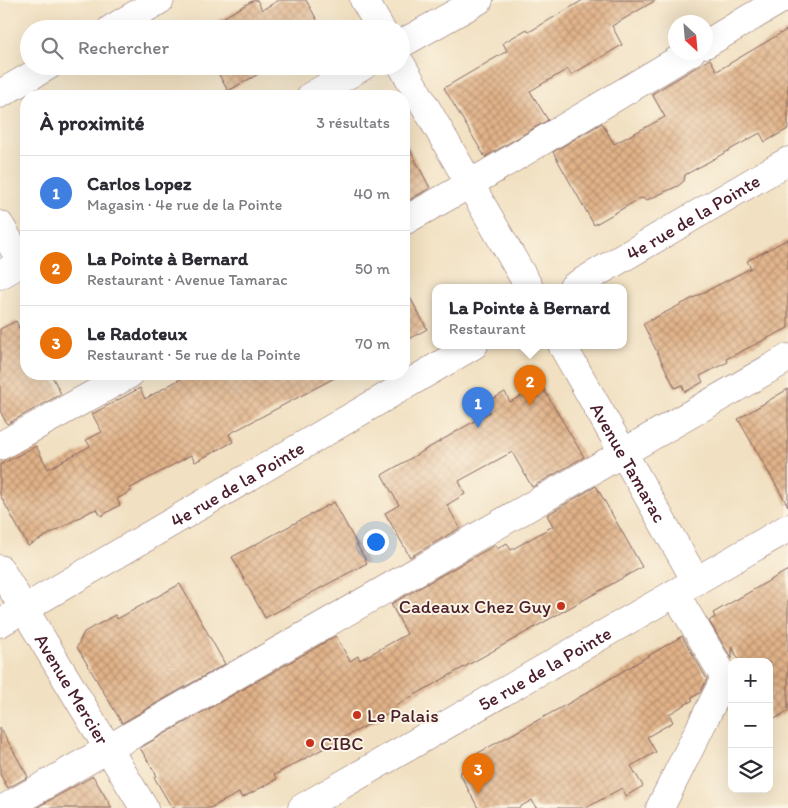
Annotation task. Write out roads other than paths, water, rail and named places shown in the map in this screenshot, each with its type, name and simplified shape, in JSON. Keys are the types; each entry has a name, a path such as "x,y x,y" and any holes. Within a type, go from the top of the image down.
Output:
{"street":[{"path":"126,20 160,0"},
{"path":"364,0 376,20"},
{"path":"410,39 478,0"},
{"path":"713,40 780,0"},
{"path":"410,218 679,60"},
{"path":"0,94 33,75"},
{"path":"321,90 347,75"},
{"path":"407,75 527,284"},
{"name":"4e rue de la Pointe","path":"578,284 788,161"},
{"path":"0,225 16,266"},
{"name":"4e rue de la Pointe","path":"0,623 467,349"},
{"name":"Avenue Tamarac","path":"564,349 623,452 686,587 725,678 660,808"},
{"path":"5,808 788,358"},
{"path":"0,446 119,380"},
{"name":"5e rue de la Pointe","path":"302,808 338,799 686,587 788,528"},
{"name":"Avenue Mercier","path":"0,569 144,808"}],"place":[{"name":"La Pointe à Bernard","path":"530,406"},
{"name":"Carlos Lopez","path":"478,428"},
{"name":"Cadeaux Chez Guy","path":"561,606"},
{"name":"Le Palais","path":"357,715"},
{"name":"CIBC","path":"310,743"},
{"name":"Le Radoteux","path":"478,794"}]}
